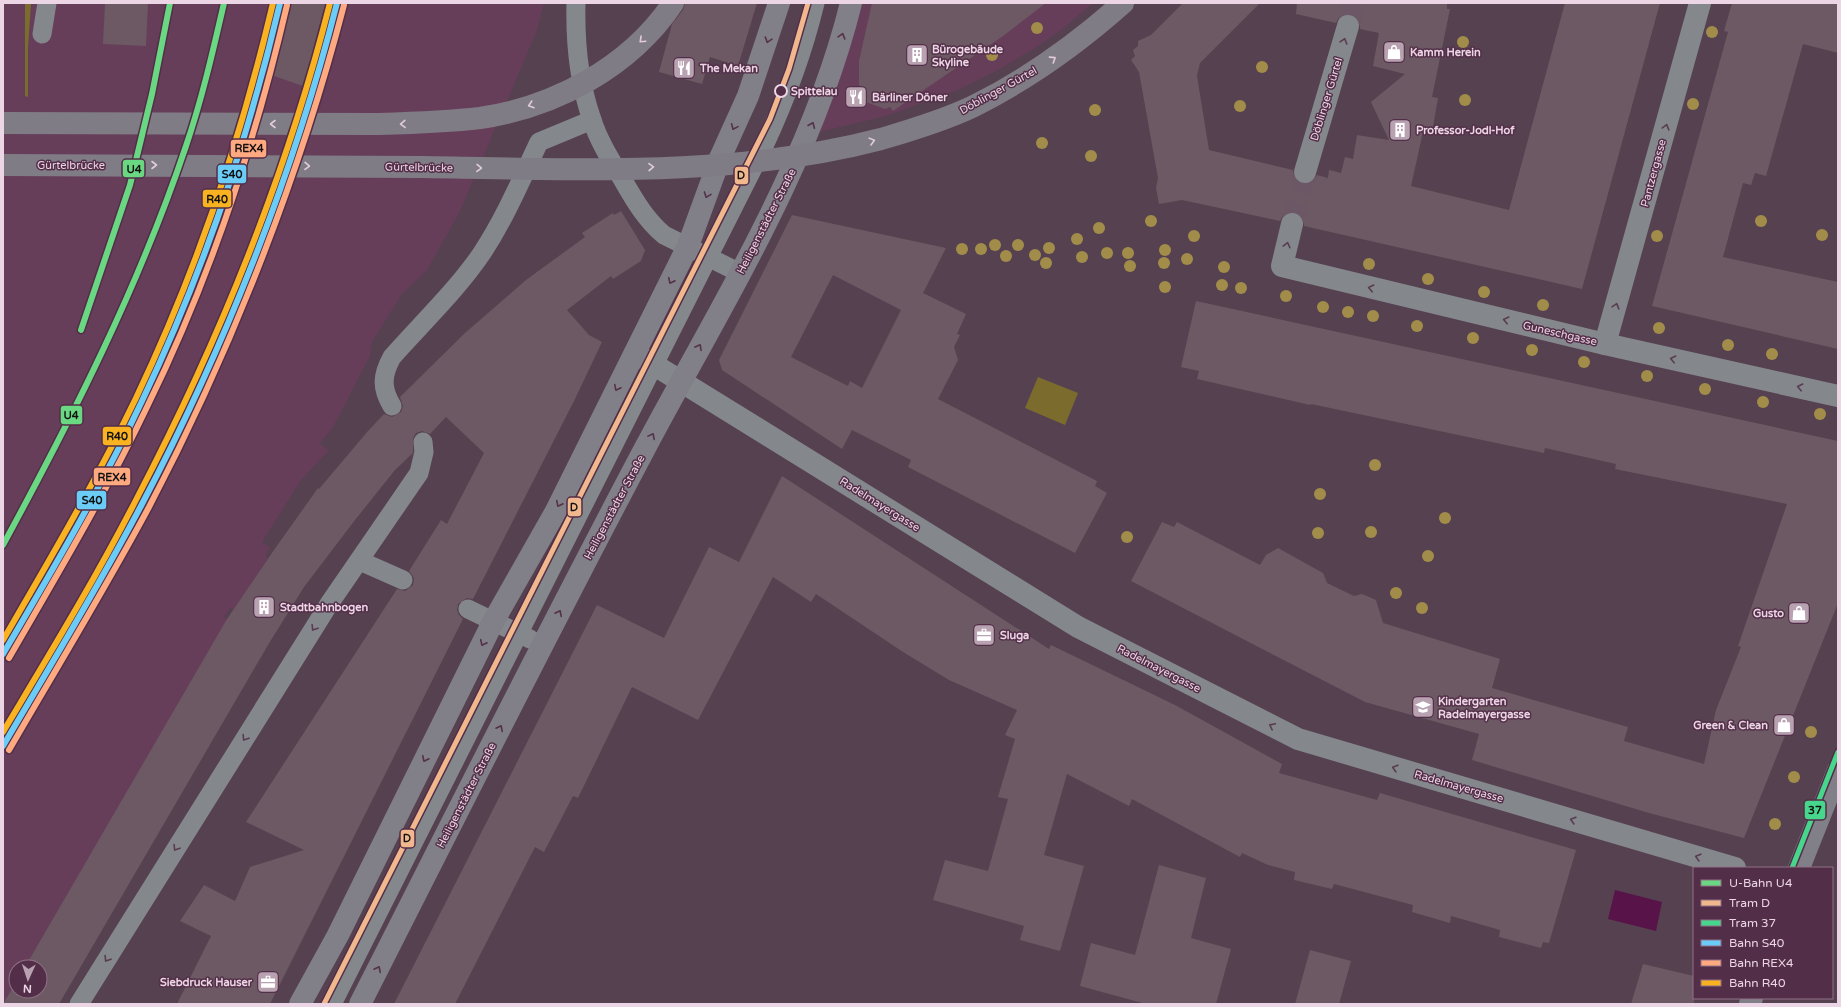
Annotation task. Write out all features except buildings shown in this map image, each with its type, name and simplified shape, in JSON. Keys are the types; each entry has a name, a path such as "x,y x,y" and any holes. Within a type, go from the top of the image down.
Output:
{"main road":[{"path":"300,1004 338,935 494,622 556,511 688,246 720,158 748,96 779,3"},
{"name":"Heiligenstädter Straße","path":"360,1004 542,645 680,382 740,273 784,186 816,115 833,69 851,3"},
{"name":"Döblinger Gürtel","path":"834,150 898,134 938,121 974,106 1026,77 1060,54 1123,3"},
{"path":"3,123 379,124 435,122 481,118 560,95 595,77 624,57 650,33 670,7"},
{"name":"Gürtelbrücke","path":"3,165 623,168 750,163 834,150"},
{"path":"1799,867 1838,770"}],"street":[{"name":"Pantzergasse","path":"1606,344 1700,3"},
{"name":"Döblinger Gürtel","path":"1305,172 1348,26"},
{"name":"Guneschgasse","path":"1292,224 1282,266 1606,344 1838,396"},
{"name":"Radelmayergasse","path":"635,353 1078,627 1298,739 1732,867"}],"lane":[{"path":"42,34 47,3"},
{"path":"576,3 575,27 581,79 592,120 606,152 636,204 653,226 664,235 740,273"},
{"path":"332,1004 709,257 778,114 807,37 815,3"},
{"path":"392,406 386,396 383,386 386,367 392,357 455,286 481,254 505,214 539,142 592,120"},
{"path":"79,1004 329,604 360,561 419,473 424,452 423,442"},
{"path":"360,561 403,580"},
{"path":"468,609 542,645"}],"shaded area":[{"path":"3,3 544,3 536,33 459,213 427,270 401,295 372,342 370,356 333,427 320,443 328,451 301,480 262,542 270,548 265,555 268,558 234,610 230,608 224,617 228,620 30,959 8,959 8,996 3,1004"},
{"path":"25,3 31,3 28,48 28,97 25,96"},
{"path":"860,3 1093,3 1061,30 1032,50 996,71 960,89 886,116 819,132"},
{"path":"1038,377 1078,393 1065,425 1025,408"},
{"path":"1615,890 1662,902 1656,931 1608,919"}],"tunnel":[{"path":"1348,26 1354,3"},
{"path":"1292,224 1305,172"}],"metro line":[{"name":"U4","path":"81,330 130,185 152,94 170,3"},
{"name":"U4","path":"3,545 55,448 103,350 126,300 168,198 197,111 224,3"}],"tram line":[{"name":"D","path":"324,1004 770,119 789,69 808,3"},
{"name":"37","path":"1792,867 1838,752"}],"rail line":[{"name":"R40","path":"3,640 38,581 105,460 158,350 197,254 215,204 247,104 273,3"},
{"name":"S40","path":"3,654 58,560 110,466 142,401 185,304 222,205 254,105 280,3"},
{"name":"R40","path":"3,732 105,557 167,439 195,379 248,256 271,193 313,67 330,3"},
{"name":"S40","path":"3,746 126,535 201,384 254,259 278,195 320,67 337,3"},
{"name":"REX4","path":"9,658 81,534 115,471 170,359 191,310 229,210 260,108 287,5"},
{"name":"REX4","path":"9,750 98,599 149,507 208,387 261,261 285,197 326,69 344,5"}],"place":[{"name":"Kamm Herein","path":"1394,52"},
{"name":"Bürogebäude Skyline","path":"917,55"},
{"name":"The Mekan","path":"684,68"},
{"name":"Spittelau","path":"781,91"},
{"name":"Bärliner Döner","path":"856,97"},
{"name":"Professor-Jodl-Hof","path":"1400,130"},
{"name":"Stadtbahnbogen","path":"264,607"},
{"name":"Gusto","path":"1799,613"},
{"name":"Sluga","path":"984,635"},
{"name":"Kindergarten Radelmayergasse","path":"1423,707"},
{"name":"Green & Clean","path":"1784,725"},
{"name":"Siebdruck Hauser","path":"268,982"}]}
